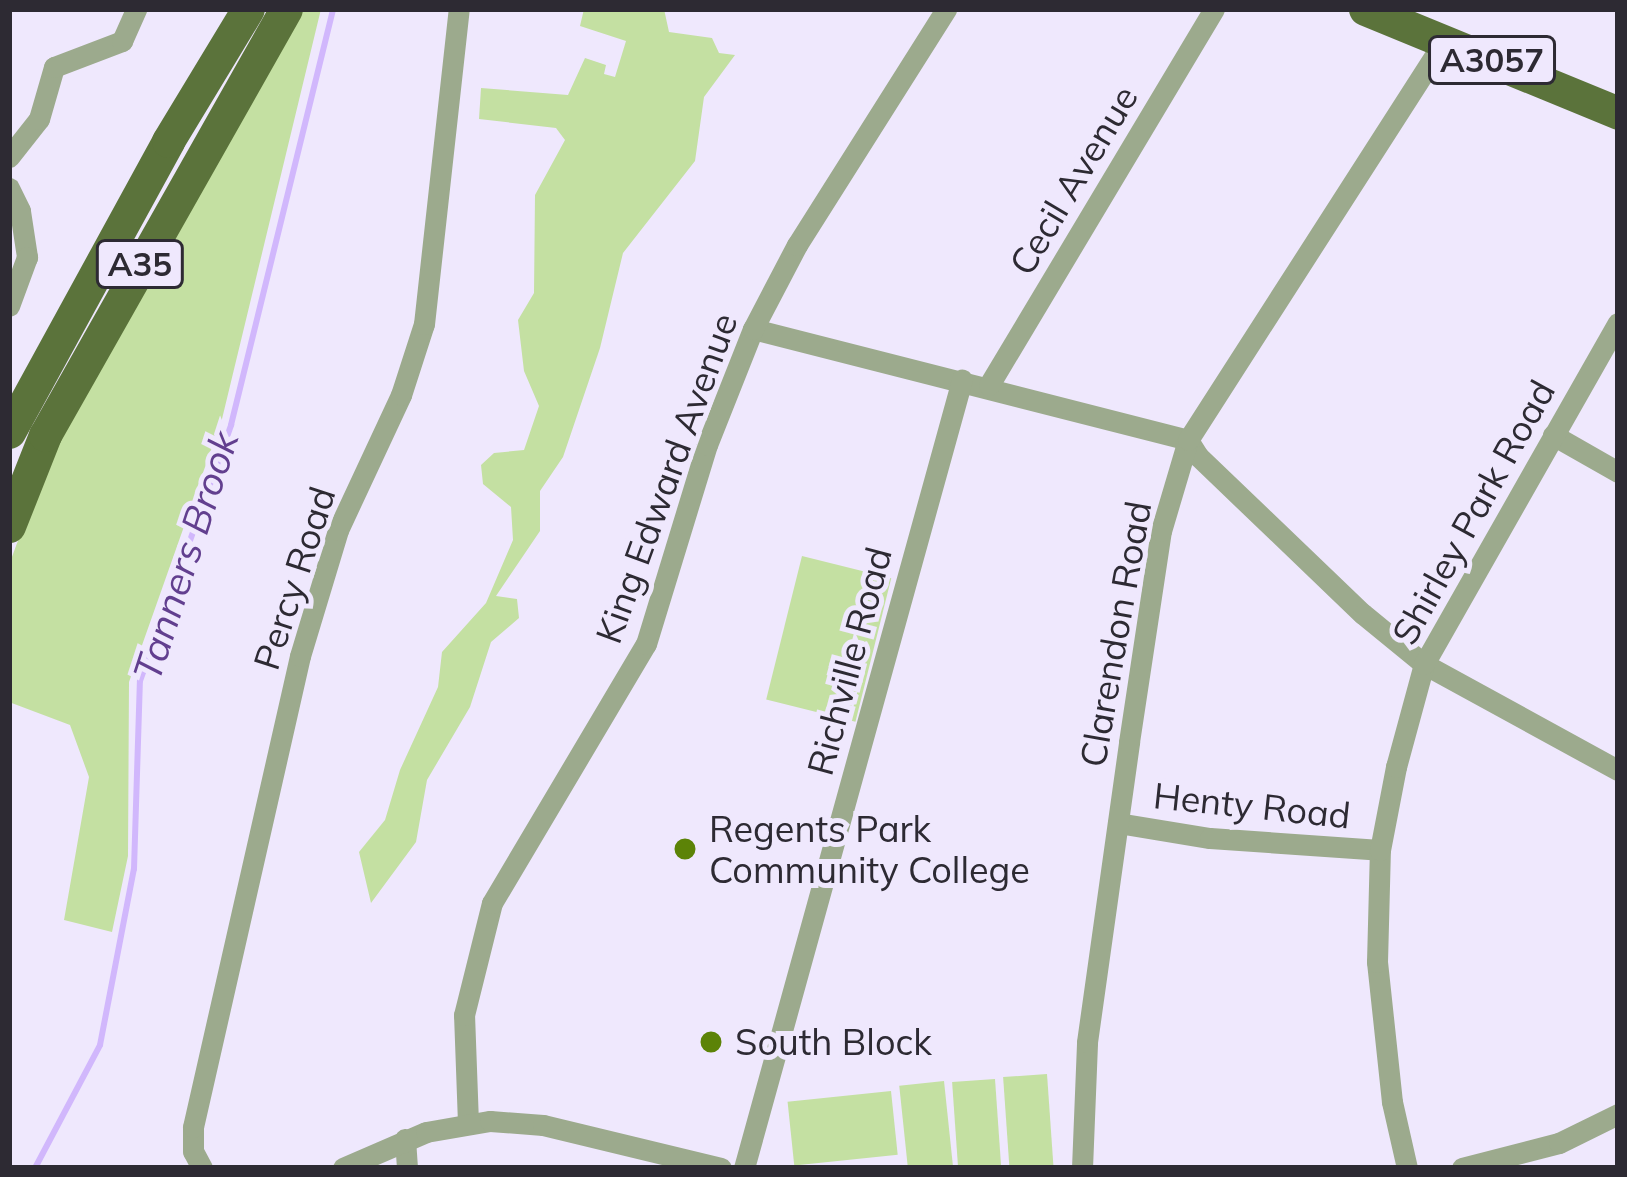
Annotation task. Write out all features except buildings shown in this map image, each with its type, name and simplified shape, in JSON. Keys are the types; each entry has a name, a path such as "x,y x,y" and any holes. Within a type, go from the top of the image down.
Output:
{"main road":[{"name":"A35","path":"9,432 168,141 248,9"},
{"name":"A35","path":"9,526 45,435 286,9"},
{"name":"A3057","path":"1365,9 1618,112"}],"street":[{"path":"9,157 39,119 54,67 122,41 136,9"},
{"name":"Percy Road","path":"202,1168 193,1151 193,1127 301,654 334,542 401,394 424,324 459,9"},
{"name":"King Edward Avenue","path":"468,1123 464,1015 491,903 646,644 706,445 753,329 797,245 946,9"},
{"name":"Cecil Avenue","path":"989,385 1214,9"},
{"name":"Clarendon Road","path":"1082,1168 1087,1042 1118,823 1161,531 1188,440 1444,42"},
{"path":"9,188 20,211 27,256 9,305"},
{"name":"Shirley Park Road","path":"1407,1168 1391,1094 1377,962 1380,850 1424,664 1618,323"},
{"path":"753,329 989,385 1188,440 1198,456 1363,614 1424,664 1618,770"},
{"name":"Richville Road","path":"744,1168 962,380"},
{"path":"1553,435 1618,472"},
{"name":"Henty Road","path":"1118,823 1210,838 1380,850"},
{"path":"1462,1168 1516,1161 1618,1114"},
{"path":"343,1168 405,1139 468,1123 543,1125 721,1168"},
{"path":"405,1139 407,1168"}],"green space":[{"path":"298,9 321,9 222,419 129,682 128,856 112,932 64,920 89,777 70,725 9,702 9,565 55,440"},
{"path":"584,9 664,9 669,32 712,38 719,53 735,55 704,97 695,161 623,253 600,348 563,457 540,491 540,531 496,596 517,599 519,618 491,642 470,707 427,780 416,842 371,903 359,852 385,820 400,770 438,687 442,652 486,603 513,540 511,507 483,484 481,465 494,453 524,450 539,406 524,371 518,320 534,293 535,195 565,140 556,128 479,119 481,88 568,95 585,58 606,65 604,74 615,77 626,41 580,26"},
{"path":"802,556 891,578 855,722 766,700"},
{"path":"1047,1074 1054,1168 1009,1168 1003,1077"},
{"path":"995,1079 1001,1168 958,1168 952,1082"},
{"path":"944,1081 953,1168 908,1168 899,1086"},
{"path":"891,1091 898,1155 794,1166 788,1102"}],"waterway":[{"name":"Tanners Brook","path":"35,1168 100,1045 134,869 140,681 231,425 333,9"}],"place":[{"name":"Regents Park Community College","path":"685,849"},
{"name":"South Block","path":"711,1042"}]}
